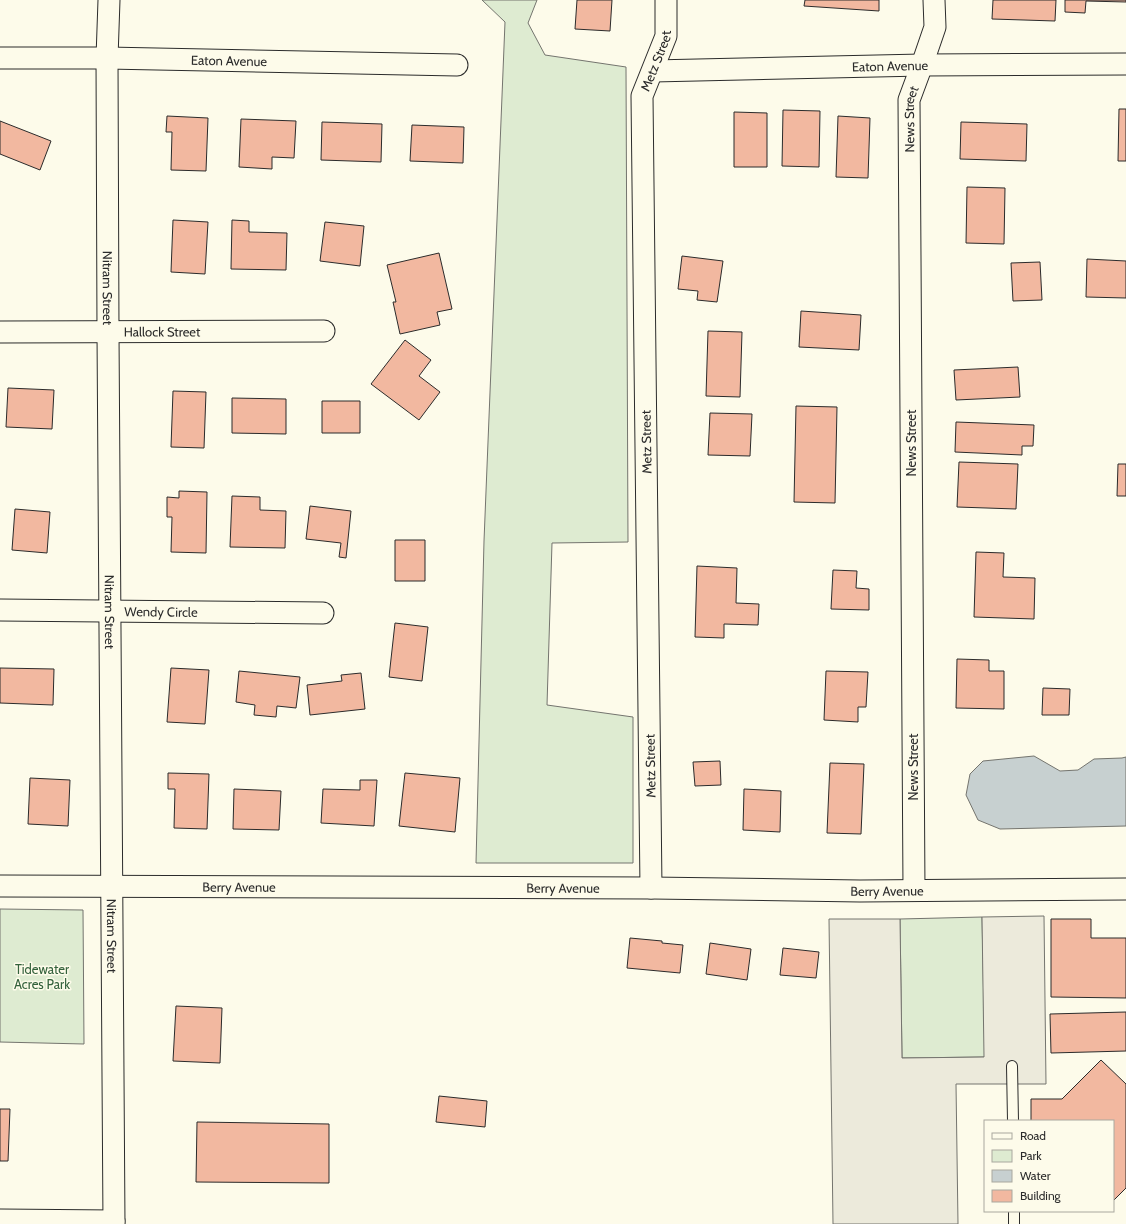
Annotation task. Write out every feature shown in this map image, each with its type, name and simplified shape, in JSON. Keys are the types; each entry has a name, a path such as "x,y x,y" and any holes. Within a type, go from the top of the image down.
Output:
{"street":[{"name":"Nitram Street","path":"109,0 107,58 108,333 114,1222"},
{"name":"Metz Street","path":"651,888 642,96 666,36 666,0"},
{"name":"News Street","path":"914,890 909,100 934,27 934,0"},
{"name":"Eaton Avenue","path":"0,58 107,58 457,65"},
{"name":"Eaton Avenue","path":"653,71 922,65 1126,64"},
{"name":"Hallock Street","path":"0,332 108,333 324,331"},
{"name":"Wendy Circle","path":"0,610 323,613"},
{"name":"Berry Avenue","path":"0,886 651,888 860,892 914,890 1126,889"},
{"path":"0,1220 114,1222"}],"lane":[{"path":"1012,1066 1013,1120"},
{"path":"1014,1212 1014,1224"}],"green space":[{"path":"482,0 537,0 528,23 545,55 626,67 628,542 552,543 547,705 633,717 633,863 476,863 484,541 505,22"},
{"name":"Tidewater Acres Park","path":"0,909 83,910 84,1044 0,1042"},
{"path":"982,917 985,1057 902,1058 900,919"}],"shaded area":[{"path":"1044,916 1046,1084 956,1084 958,1224 833,1224 829,919 900,919 902,1058 984,1057 982,917"}],"water":[{"path":"1034,756 1060,771 1078,770 1094,759 1126,757 1126,826 1000,829 978,820 966,795 970,774 983,761"}],"building":[{"path":"577,0 612,0 610,31 575,29"},
{"path":"805,0 879,0 879,11 804,6"},
{"path":"993,0 1056,0 1055,21 992,19"},
{"path":"1065,0 1126,0 1126,2 1086,1 1085,13 1065,12"},
{"path":"1119,109 1126,109 1126,161 1118,161"},
{"path":"783,110 820,111 819,167 782,166"},
{"path":"734,112 767,113 767,167 734,167"},
{"path":"167,116 208,118 206,171 171,170 172,132 166,132"},
{"path":"838,116 870,118 868,178 836,177"},
{"path":"241,119 296,121 294,158 272,157 272,169 239,167"},
{"path":"0,121 51,141 40,170 0,154"},
{"path":"322,122 382,124 381,162 321,160"},
{"path":"961,122 1027,124 1026,161 960,159"},
{"path":"412,125 464,127 463,163 410,161"},
{"path":"967,187 1005,188 1004,244 966,243"},
{"path":"173,220 208,222 205,274 171,272"},
{"path":"232,220 249,221 249,232 287,233 286,270 231,269"},
{"path":"325,222 364,226 360,266 320,261"},
{"path":"439,253 452,309 437,312 440,325 400,334 393,302 396,302 387,265"},
{"path":"682,256 723,261 717,302 697,300 698,291 678,289"},
{"path":"1087,259 1126,261 1126,298 1086,297"},
{"path":"1040,262 1042,300 1013,301 1011,263"},
{"path":"801,311 861,315 859,350 799,347"},
{"path":"708,331 742,332 740,397 706,396"},
{"path":"405,340 431,360 419,376 440,392 419,420 371,384"},
{"path":"1018,367 1020,397 956,400 954,370"},
{"path":"8,388 54,390 52,429 6,427"},
{"path":"173,391 206,392 204,448 171,447"},
{"path":"232,398 286,399 286,434 232,433"},
{"path":"322,401 360,401 360,433 322,433"},
{"path":"796,406 837,407 835,503 794,502"},
{"path":"710,413 752,414 750,456 708,455"},
{"path":"956,422 1034,425 1033,446 1022,446 1022,455 955,452"},
{"path":"959,462 1018,464 1016,509 957,507"},
{"path":"1118,464 1126,464 1126,496 1117,496"},
{"path":"179,491 207,492 206,553 171,552 172,517 167,517 167,497 179,498"},
{"path":"232,496 260,497 260,510 286,511 285,548 230,547"},
{"path":"310,506 351,511 346,558 339,557 341,543 306,539"},
{"path":"15,509 50,512 47,553 12,550"},
{"path":"395,540 425,540 425,581 395,581"},
{"path":"976,552 1004,553 1003,577 1035,578 1034,619 974,617"},
{"path":"697,566 737,568 736,603 759,604 758,625 724,624 724,638 695,637"},
{"path":"833,570 857,571 856,588 869,589 869,610 831,609"},
{"path":"395,623 428,627 422,681 389,677"},
{"path":"957,659 989,660 989,671 1004,671 1004,709 956,708"},
{"path":"0,668 54,669 53,705 0,703"},
{"path":"171,668 209,670 205,724 167,722"},
{"path":"239,671 300,677 296,708 277,706 276,717 254,715 255,705 236,702"},
{"path":"826,671 868,672 866,707 858,707 858,722 824,720"},
{"path":"361,673 365,709 310,715 307,685 342,681 341,675"},
{"path":"1043,688 1070,689 1069,715 1042,715"},
{"path":"720,761 721,785 695,786 693,762"},
{"path":"830,763 864,764 861,834 827,833"},
{"path":"168,773 209,774 207,829 174,828 175,789 168,789"},
{"path":"405,773 460,778 455,832 399,826"},
{"path":"30,778 70,780 68,826 28,824"},
{"path":"360,780 377,780 374,826 321,823 323,789 360,790"},
{"path":"234,789 281,791 279,830 233,829"},
{"path":"744,789 781,791 780,832 743,830"},
{"path":"1051,919 1091,919 1091,938 1126,938 1126,998 1051,997"},
{"path":"630,938 662,941 662,943 683,945 680,973 627,968"},
{"path":"710,943 751,949 747,980 706,974"},
{"path":"783,948 819,952 816,978 780,975"},
{"path":"176,1006 222,1008 220,1063 173,1061"},
{"path":"1126,1012 1126,1051 1051,1053 1050,1014"},
{"path":"1101,1060 1126,1084 1126,1188 1114,1200 1114,1120 1031,1120 1031,1099 1062,1099"},
{"path":"439,1096 487,1101 485,1127 436,1122"},
{"path":"0,1109 10,1109 8,1161 0,1161"},
{"path":"197,1122 329,1124 329,1183 196,1182"}]}
